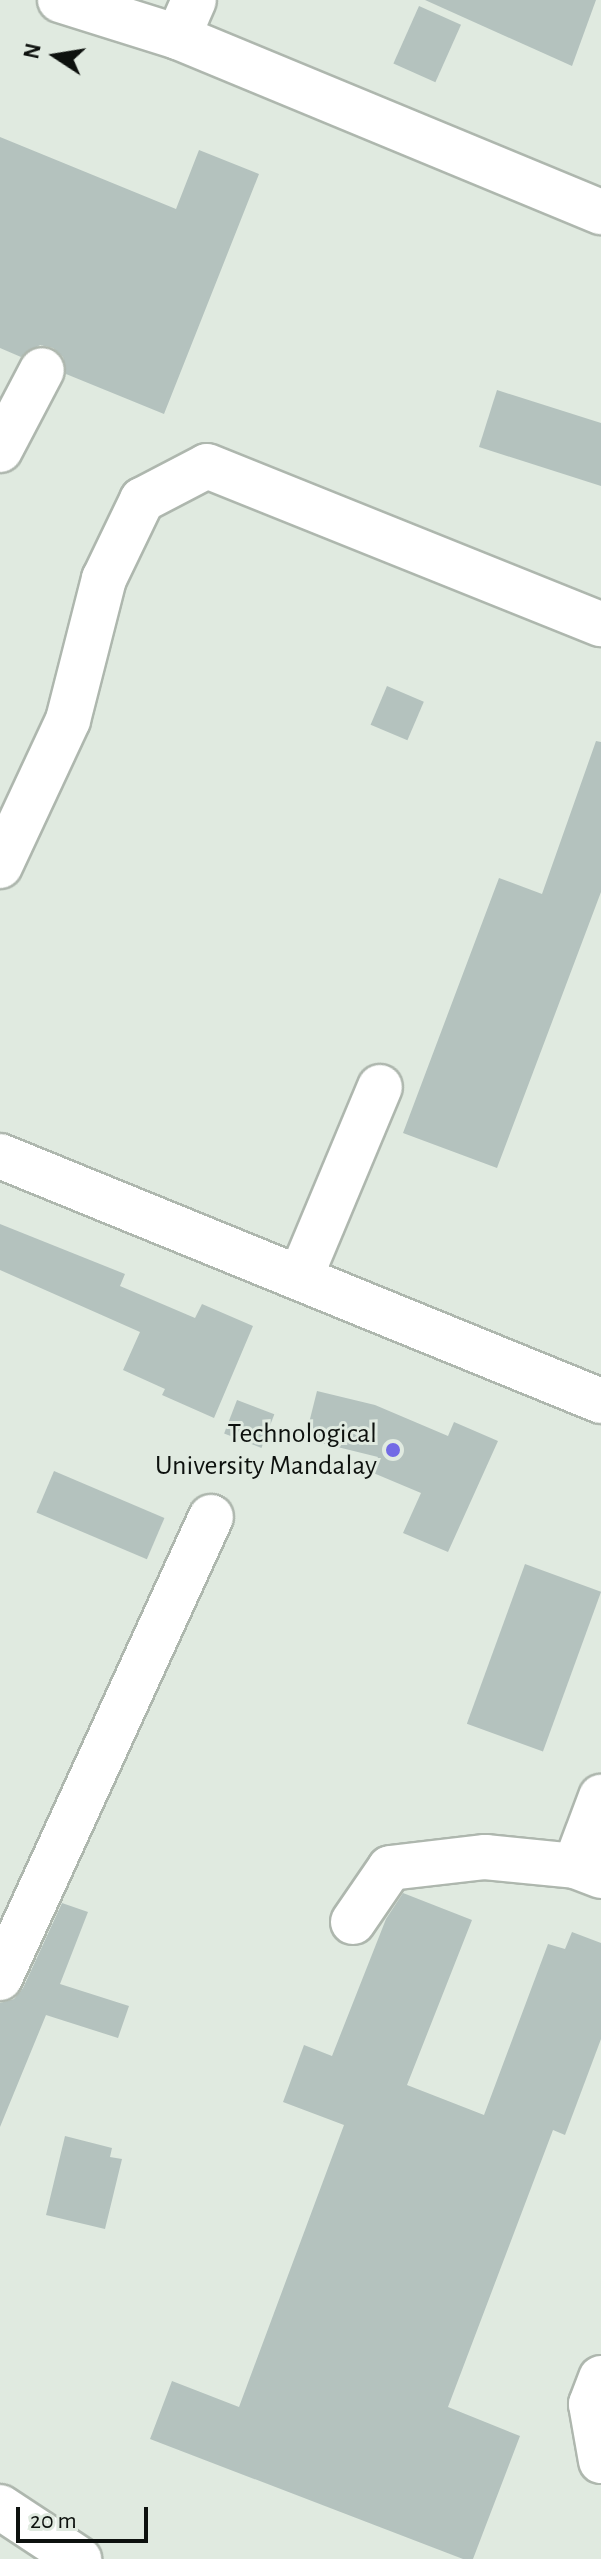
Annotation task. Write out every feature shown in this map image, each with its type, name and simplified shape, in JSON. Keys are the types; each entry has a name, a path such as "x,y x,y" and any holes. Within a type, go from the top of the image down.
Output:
{"street":[{"path":"60,0 186,19 601,212"},
{"path":"0,450 42,370"},
{"path":"0,866 68,720 104,579 142,500 207,466 601,624"},
{"path":"300,1278 380,1087"},
{"path":"0,1156 601,1401"},
{"path":"0,1978 10,1931 211,1517"},
{"path":"353,1922 390,1868 485,1857 588,1871 601,1797"},
{"path":"601,2378 591,2404 601,2461"},
{"path":"0,2507 79,2559"}],"building":[{"path":"425,0 596,0 572,66"},
{"path":"419,6 461,25 435,82 393,64"},
{"path":"0,137 176,209 199,150 259,174 164,414 66,374 63,357 53,348 40,345 21,357 0,348"},
{"path":"497,390 601,423 601,486 479,447"},
{"path":"387,686 424,702 407,740 371,725"},
{"path":"596,741 601,742 601,892 497,1168 403,1133 499,878 542,894"},
{"path":"0,1224 125,1274 120,1286 195,1318 202,1304 253,1326 214,1418 162,1395 165,1389 123,1370 140,1332 0,1270"},
{"path":"317,1391 375,1405 448,1436 454,1422 498,1441 448,1552 403,1533 421,1493 371,1472 378,1457 305,1439"},
{"path":"237,1400 274,1414 261,1448 224,1434"},
{"path":"54,1471 164,1518 147,1559 36,1512"},
{"path":"525,1564 601,1592 543,1751 467,1724"},
{"path":"403,1893 472,1920 407,2085 484,2115 548,1944 565,1949 572,1932 601,1943 601,2039 565,2135 553,2130 448,2407 520,2436 473,2559 463,2559 150,2439 172,2381 239,2407 344,2125 283,2102 304,2045 332,2056 386,1919"},
{"path":"62,1903 88,1912 60,1984 129,2006 118,2038 46,2015 0,2127 0,2003 14,1999 23,1988"},
{"path":"65,2136 112,2148 110,2157 122,2159 105,2229 46,2215"}],"place":[{"name":"Technological University Mandalay","path":"393,1450"}]}
